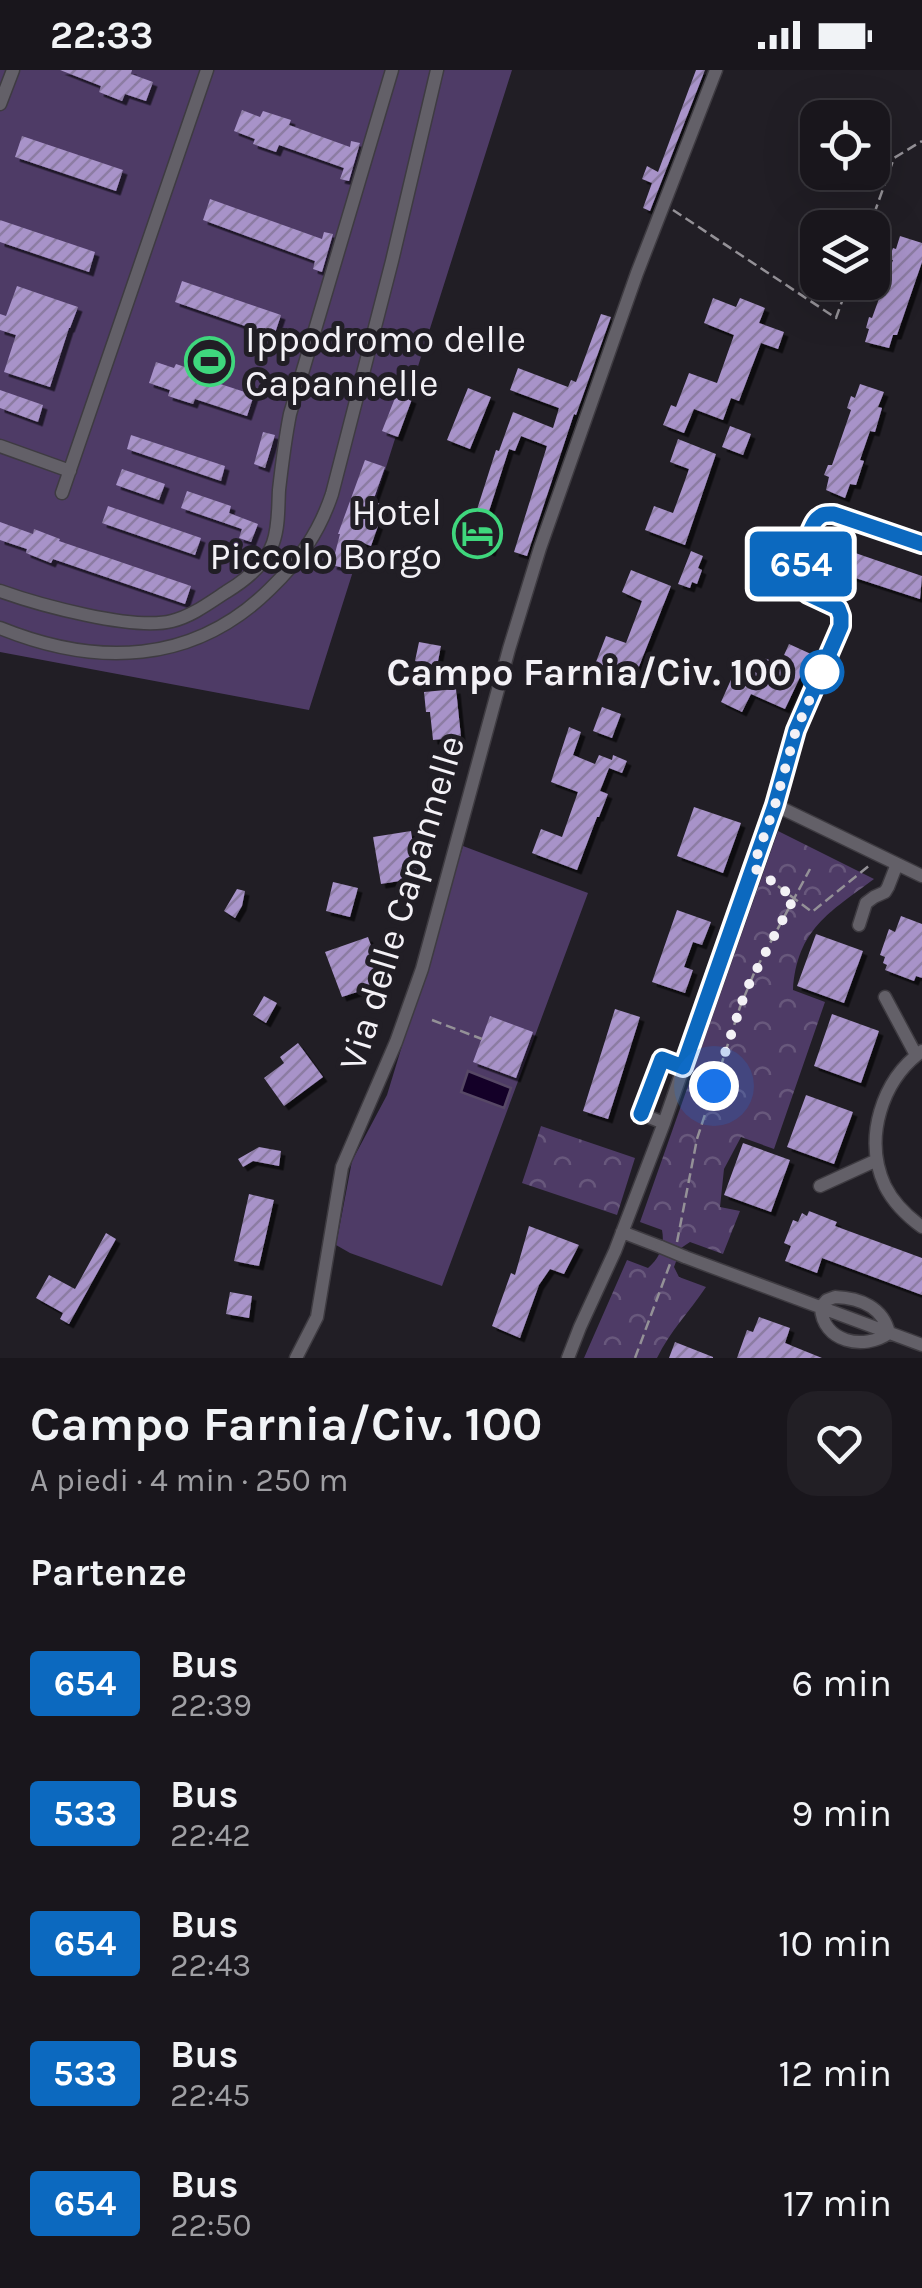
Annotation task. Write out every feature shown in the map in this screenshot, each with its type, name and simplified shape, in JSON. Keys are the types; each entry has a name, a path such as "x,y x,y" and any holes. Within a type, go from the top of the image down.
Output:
{"street":[{"path":"0,104 13,70"},
{"path":"62,493 207,70"},
{"path":"0,591 56,608 159,624 193,613 237,585 262,563 272,547 276,529 290,414 392,70"},
{"path":"0,628 84,652 166,649 201,637 238,616 299,559 324,518 332,494 438,70"},
{"name":"Via delle Capannelle","path":"296,1358 318,1311 344,1162 414,992 530,579 637,272 716,70"},
{"path":"0,446 70,471"},
{"path":"568,1358 664,1124 775,805 796,730 839,634 842,621 838,608 799,586 815,522 834,514 922,544"},
{"path":"775,805 922,876"},
{"path":"858,925 869,900 886,892 897,864"},
{"path":"885,997 919,1053 894,1078 883,1100 877,1126 877,1160 888,1191 902,1210 922,1226"},
{"path":"664,1124 641,1114 662,1059 683,1067"},
{"path":"820,1186 877,1160"},
{"path":"622,1232 922,1346"},
{"path":"835,1297 860,1300 879,1312 889,1333 869,1343 850,1341 832,1332 821,1316 821,1308 835,1297"}],"path":[{"path":"875,210 894,158 922,140"},
{"path":"664,204 800,294"},
{"path":"809,300 836,318 842,300"},
{"path":"753,867 812,912 880,856"},
{"path":"674,1250 697,1139 740,1008 755,971 810,869"},
{"path":"432,1020 482,1039"},
{"path":"635,1358 670,1264"}],"green space":[{"name":"Ippodromo delle Capannelle","path":"0,70 512,70 309,710 0,652"},
{"path":"778,831 874,879 818,924 801,952 793,990 825,1002 774,1149 741,1137 724,1169 720,1207 740,1211 723,1254 690,1242 681,1248 674,1267 679,1277 706,1287 657,1358 584,1358 627,1260 648,1268 661,1251 662,1230 640,1222"},
{"path":"463,846 588,893 442,1286 336,1245 352,1161 387,1095"},
{"path":"541,1126 635,1158 617,1215 522,1183"}],"shaded area":[{"path":"468,1071 511,1088 504,1108 461,1092"}],"building":[{"path":"60,70 132,70 131,74 153,82 146,101 125,94 122,101 99,92 101,86"},
{"path":"696,70 705,70 650,211 643,208 652,183 642,179 647,166 658,172"},
{"path":"242,110 260,117 263,111 291,120 289,125 350,147 351,141 360,143 349,181 340,179 344,168 279,145 276,152 253,144 255,139 234,131"},
{"path":"22,136 123,170 116,191 15,157"},
{"path":"210,199 322,239 324,232 333,234 322,272 313,269 315,261 203,220"},
{"path":"0,220 95,252 89,272 0,242"},
{"path":"900,236 922,243 922,262 889,348 865,342 869,317 872,318 879,300 890,300 890,256"},
{"path":"182,281 281,315 274,336 175,302"},
{"path":"17,286 78,307 50,387 4,372 16,335 0,330 0,314 6,316"},
{"path":"713,298 736,307 740,298 765,308 759,323 784,332 778,349 761,343 739,401 731,398 723,420 694,409 684,433 663,425 671,405 676,407 689,373 717,383 734,335 704,323"},
{"path":"601,314 611,317 527,556 514,552 547,446 521,436 515,451 509,449 483,530 497,534 491,552 466,544 496,450 499,451 513,412 553,428 559,408 510,390 518,368 568,387 571,380 576,382"},
{"path":"156,362 203,373 202,378 254,395 247,416 195,399 193,404 168,396 170,390 149,383"},
{"path":"860,384 884,392 878,407 882,408 860,460 864,461 856,485 850,484 845,498 826,490 829,477 824,475 828,465 832,465 851,410 847,408 851,396 855,398"},
{"path":"468,388 491,397 470,449 447,440"},
{"path":"0,390 43,405 38,422 0,408"},
{"path":"397,393 412,399 398,437 382,431"},
{"path":"730,426 751,434 743,455 722,447"},
{"path":"263,432 275,435 265,468 254,464"},
{"path":"131,435 225,466 221,481 127,449"},
{"path":"678,439 716,454 685,545 645,530 654,506 673,513 683,486 689,469 670,462"},
{"path":"365,460 385,467 373,501 385,506 371,546 355,540 348,569 332,565 338,534"},
{"path":"122,469 165,484 159,500 116,485"},
{"path":"187,491 231,506 229,513 258,524 251,542 239,538 242,529 181,508"},
{"path":"108,506 201,538 195,555 102,523"},
{"path":"0,522 33,534 34,529 191,586 185,604 26,553 27,549 0,540"},
{"path":"838,547 922,576 920,599 831,570"},
{"path":"691,551 703,556 697,584 692,582 690,588 678,584"},
{"path":"631,570 671,586 636,674 612,664 604,684 586,677 606,636 626,643 642,601 622,592"},
{"path":"419,642 441,646 437,666 415,661"},
{"path":"789,644 811,654 785,709 751,694 742,712 721,702 738,664 757,673 764,658 780,664"},
{"path":"456,689 461,737 433,740 424,692"},
{"path":"602,707 621,714 612,738 593,731"},
{"path":"569,727 581,732 573,755 595,764 599,755 627,761 622,773 609,768 600,791 608,794 577,870 532,853 541,829 562,837 578,792 551,782"},
{"path":"694,807 741,823 723,873 677,856"},
{"path":"411,831 418,878 381,884 373,837"},
{"path":"333,882 358,888 350,917 326,911"},
{"path":"237,889 245,891 235,918 224,911"},
{"path":"677,910 711,922 702,945 693,942 684,967 693,970 685,993 652,982"},
{"path":"901,916 922,924 922,978 916,976 914,981 885,970 885,957 880,955 889,929 895,932"},
{"path":"816,934 863,951 844,1003 797,986"},
{"path":"368,937 384,983 342,997 325,952"},
{"path":"264,996 277,1003 266,1023 253,1015"},
{"path":"615,1009 640,1017 608,1119 583,1111"},
{"path":"832,1014 879,1031 861,1083 814,1066"},
{"path":"490,1016 533,1032 516,1078 473,1062"},
{"path":"298,1043 323,1077 284,1106 264,1078 284,1063 280,1057"},
{"path":"806,1095 853,1112 834,1164 787,1147"},
{"path":"743,1143 790,1160 771,1212 724,1195"},
{"path":"259,1147 281,1151 279,1166 253,1161 243,1167 238,1159"},
{"path":"249,1194 274,1200 259,1266 234,1261"},
{"path":"809,1211 837,1222 835,1226 922,1258 922,1295 822,1258 817,1273 785,1261 791,1246 784,1243 793,1220 798,1222 802,1213 807,1216"},
{"path":"529,1226 579,1245 564,1274 550,1269 539,1285 520,1338 492,1326 511,1273 515,1275"},
{"path":"106,1233 116,1239 69,1324 60,1319 63,1313 36,1298 49,1275 75,1289"},
{"path":"230,1292 252,1296 249,1318 226,1314"},
{"path":"759,1317 790,1328 785,1343 822,1358 737,1358 747,1330 753,1332"},
{"path":"675,1342 713,1357 713,1358 669,1358"}],"bus line":[{"name":"654","path":"641,1114 662,1059 683,1067 775,805 796,730 841,626 841,616 834,604 799,586 815,522 819,517 834,514 922,544"}],"place":[{"name":"Ippodromo delle Capannelle","path":"210,361"},
{"name":"Hotel Piccolo Borgo","path":"477,534"},
{"name":"Campo Farnia/Civ. 100","path":"822,672"}],"route":[{"path":"714,1086 746,990 794,898 753,867 796,730 822,672"}]}
